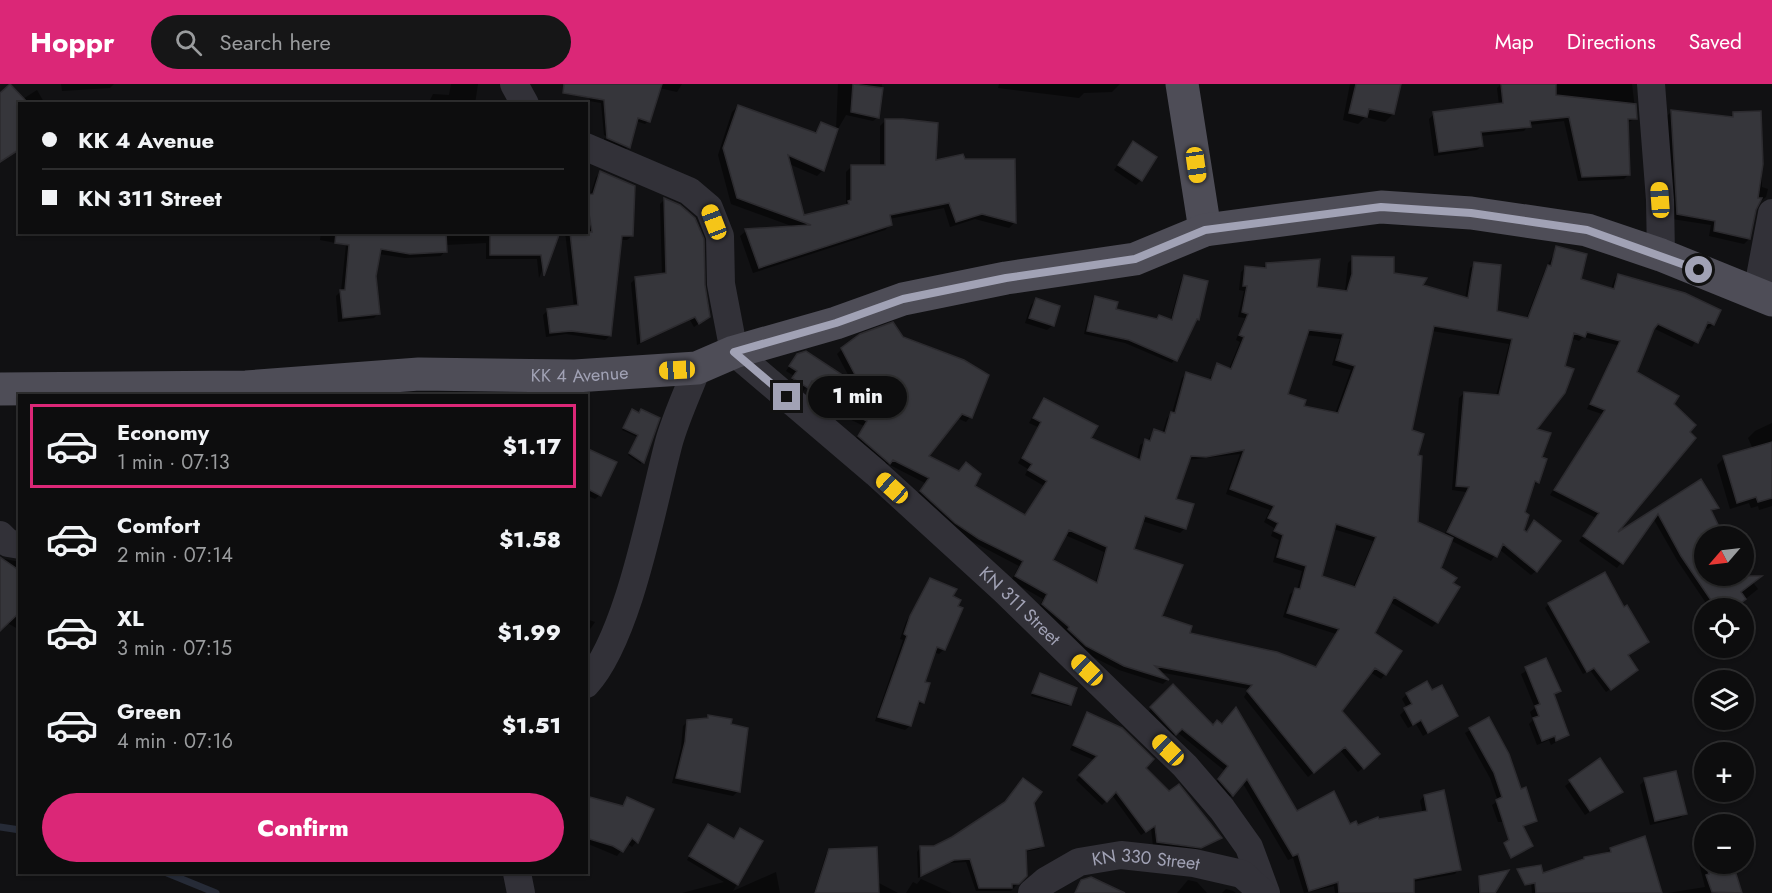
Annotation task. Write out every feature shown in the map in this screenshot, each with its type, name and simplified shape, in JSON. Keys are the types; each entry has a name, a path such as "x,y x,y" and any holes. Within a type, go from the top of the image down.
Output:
{"main road":[{"path":"1182,84 1205,230"},
{"name":"KK 4 Avenue","path":"0,389 246,387 419,374 575,376 697,368 734,352 836,323 903,299 1006,278 1135,259 1205,230 1381,207 1471,213 1587,230 1661,255 1764,297"}],"street":[{"path":"514,84 524,102"},
{"path":"1651,84 1660,200 1661,255"},
{"path":"588,148 689,191 709,208 720,236 721,284 734,352"},
{"path":"1764,297 1772,213"},
{"name":"KN 311 Street","path":"734,352 876,473 1005,591 1185,766 1222,809 1249,847 1265,893"},
{"path":"588,682 597,672 624,612 670,438 697,368"},
{"path":"0,536 8,543 18,545"},
{"name":"KN 330 Street","path":"1032,893 1046,881 1079,862 1121,855 1194,863 1242,874 1265,893"},
{"path":"517,874 521,893"}],"building":[{"path":"10,84 27,102 18,102 18,150 0,162 0,93"},
{"path":"564,84 662,84 650,122 638,118 630,148 607,138 604,100 563,93"},
{"path":"853,84 883,88 879,118 851,112"},
{"path":"1356,84 1401,84 1394,114 1369,109 1367,117 1349,113"},
{"path":"1501,84 1556,84 1556,95 1636,104 1637,119 1628,119 1630,175 1582,177 1569,117 1530,121 1531,127 1481,132 1483,146 1439,152 1433,112 1503,103"},
{"path":"738,105 816,133 821,122 838,129 824,171 788,155 804,215 849,204 851,165 885,165 885,119 903,119 938,123 936,160 963,154 965,159 1015,159 1016,223 982,214 956,222 949,203 890,215 892,225 759,268 745,229 811,225 737,198 723,148"},
{"path":"1671,110 1733,117 1733,112 1761,111 1763,164 1758,198 1762,198 1756,210 1750,239 1714,231 1715,221 1677,214"},
{"path":"1133,141 1157,157 1142,181 1118,165"},
{"path":"600,171 635,186 633,236 622,236 611,336 571,331 550,333 547,309 578,305 570,234 592,232 588,195 593,194"},
{"path":"664,198 680,205 695,218 704,239 705,285 710,317 699,324 695,317 641,342 635,277 666,273"},
{"path":"336,234 446,234 447,252 410,254 381,249 376,276 380,314 343,318 340,290 345,290 349,245 335,243"},
{"path":"559,234 544,276 541,255 490,255 490,235"},
{"path":"1556,246 1587,254 1581,279 1614,289 1618,274 1685,293 1721,310 1714,325 1708,322 1698,343 1658,324 1654,329 1637,372 1679,396 1674,404 1696,425 1690,432 1696,438 1618,532 1701,479 1719,508 1711,510 1719,526 1694,526 1694,575 1658,514 1623,564 1583,536 1599,513 1554,490 1605,410 1590,404 1620,341 1587,332 1585,337 1574,333 1565,366 1574,369 1565,393 1537,429 1551,433 1542,457 1547,459 1539,483 1535,481 1525,512 1529,515 1524,530 1527,532 1534,520 1561,541 1537,572 1503,544 1497,557 1447,532 1469,487 1456,486 1464,392 1499,395 1512,339 1434,326 1412,430 1424,434 1418,455 1422,456 1418,522 1453,538 1441,568 1457,578 1453,583 1460,587 1438,623 1394,597 1375,633 1402,651 1386,675 1375,668 1342,711 1380,754 1364,769 1345,747 1314,773 1247,691 1252,685 1155,666 1169,680 1124,666 1086,646 1068,629 1069,627 1042,604 1047,594 1015,576 1023,561 979,539 955,523 920,491 929,478 893,460 890,464 858,436 867,421 849,412 852,406 812,381 808,388 792,378 797,371 789,366 797,354 806,351 862,388 841,348 860,334 893,322 903,337 964,360 989,375 972,418 962,414 929,456 959,471 966,462 981,474 975,486 1025,515 1047,481 1028,470 1032,464 1022,458 1041,422 1033,418 1044,398 1098,426 1091,438 1140,460 1145,439 1150,441 1154,429 1165,433 1171,412 1175,413 1186,372 1211,380 1217,363 1231,369 1244,337 1239,335 1248,314 1242,312 1247,286 1243,286 1245,266 1266,268 1266,263 1320,259 1317,287 1347,291 1352,274 1352,256 1394,257 1394,273 1427,278 1423,285 1468,298 1474,262 1501,265 1497,311 1528,318 1548,265 1551,266","holes":["1309,330 1343,334 1336,360 1355,366 1338,413 1304,406 1306,400 1288,394","1244,450 1230,489 1274,506 1268,518 1278,523 1274,531 1283,535 1277,557 1306,566 1300,589 1295,588 1287,613 1339,629 1316,667 1277,652 1190,633 1192,626 1162,616 1183,565 1134,549 1145,516 1186,529 1194,504 1176,499 1191,456 1206,457","1336,524 1376,537 1355,587 1322,576","1069,530 1107,547 1097,583 1053,560"]},
{"path":"1184,275 1208,281 1199,320 1197,319 1177,361 1129,340 1087,331 1095,296 1118,302 1116,309 1157,319 1159,315 1172,320"},
{"path":"1036,298 1060,306 1054,326 1029,318"},
{"path":"632,409 639,413 641,409 660,418 644,463 629,453 638,435 623,428"},
{"path":"1772,442 1772,498 1758,502 1756,497 1737,503 1723,456"},
{"path":"588,449 617,462 601,496 588,489"},
{"path":"0,557 18,570 18,614 0,631"},
{"path":"1605,572 1624,607 1627,605 1649,642 1628,655 1638,670 1611,690 1594,668 1587,672 1548,603"},
{"path":"1754,576 1762,576 1754,582"},
{"path":"930,578 957,589 953,596 961,600 958,606 963,608 945,650 937,647 925,682 930,683 924,703 919,701 911,726 878,717 907,636 904,634 910,616"},
{"path":"1701,586 1749,586 1741,592 1745,598 1710,598"},
{"path":"1546,658 1561,691 1554,694 1569,735 1556,741 1555,736 1542,741 1533,718 1539,716 1535,706 1540,704 1525,667"},
{"path":"1040,673 1077,688 1071,705 1032,693"},
{"path":"1427,681 1432,690 1442,685 1458,716 1428,733 1421,720 1413,725 1404,708 1412,704 1406,693"},
{"path":"1173,684 1213,725 1217,720 1222,724 1236,707 1297,811 1334,791 1350,824 1356,821 1358,825 1378,817 1379,819 1427,811 1424,795 1444,790 1461,870 1414,879 1414,893 1339,893 1338,882 1309,891 1298,854 1293,856 1247,779 1233,796 1218,779 1228,766 1182,729 1176,735 1150,707"},
{"path":"1087,712 1122,728 1154,759 1146,768 1169,791 1179,784 1222,838 1201,848 1157,842 1155,826 1146,832 1116,792 1107,802 1079,775 1097,756 1073,745"},
{"path":"708,715 732,719 731,724 748,728 740,792 676,778 685,742 687,720 708,718"},
{"path":"1489,717 1509,754 1521,789 1526,787 1537,821 1523,826 1533,846 1511,858 1504,843 1509,840 1496,800 1502,797 1494,773 1469,728"},
{"path":"1600,758 1623,792 1590,811 1569,780"},
{"path":"1676,771 1687,814 1655,821 1644,778"},
{"path":"1023,778 1042,792 1034,803 1044,846 1026,850 1027,876 1019,884 1012,884 1012,888 979,888 970,859 954,860 921,876 920,846 934,846 952,837 1005,802"},
{"path":"588,797 623,806 627,797 654,809 638,843 632,838 623,852 613,846 588,839"},
{"path":"708,824 734,839 740,828 763,841 738,885 689,856"},
{"path":"1645,836 1662,893 1536,893 1535,883 1525,885 1517,869 1541,865 1543,873 1584,859 1584,857 1611,852 1610,848"},
{"path":"877,847 879,893 815,893 829,849"},
{"path":"1509,870 1495,893 1480,893 1479,876"},
{"path":"1736,874 1742,893 1712,892 1706,875"},
{"path":"1091,877 1125,893 1075,893 1081,880"}],"waterway":[{"path":"0,827 18,830"},
{"path":"169,874 216,893"}],"route":[{"path":"787,397 734,352 836,323 903,299 1006,278 1135,259 1205,230 1381,207 1471,213 1587,230 1699,270"}]}
